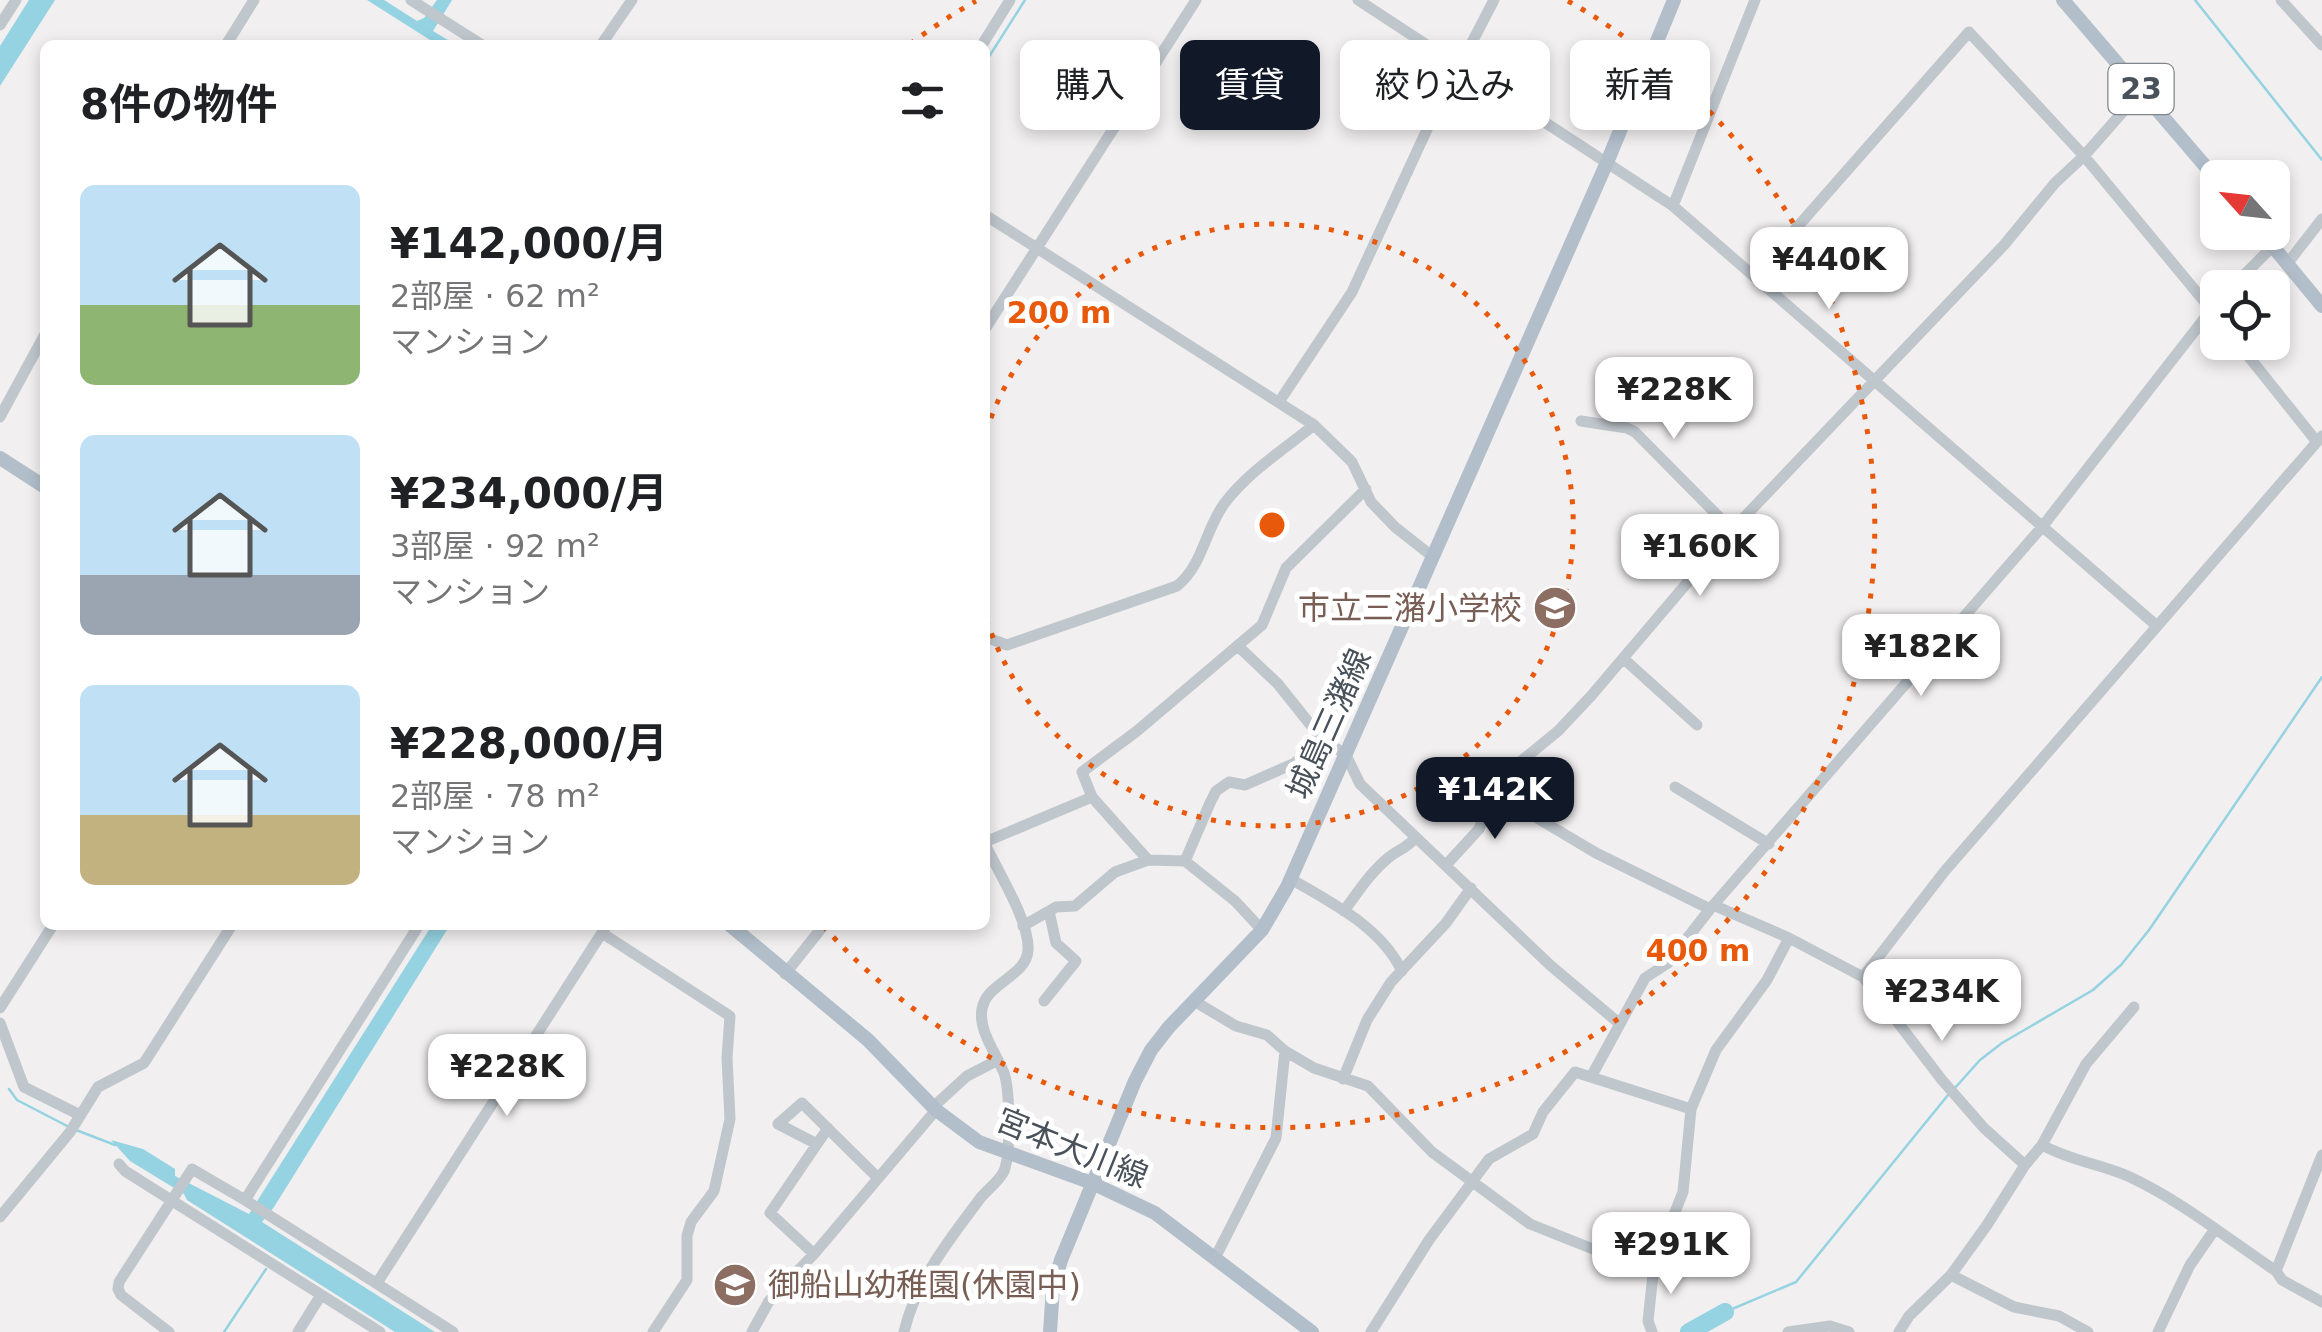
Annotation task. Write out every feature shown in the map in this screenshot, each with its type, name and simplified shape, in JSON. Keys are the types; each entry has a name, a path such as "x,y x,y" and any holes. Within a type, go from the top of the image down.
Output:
{"main road":[{"name":"城島三潴線","path":"1050,1332 1057,1274 1134,1081 1151,1050 1262,930 1291,879 1608,160 1674,0"},
{"name":"23","path":"2063,0 2201,160"},
{"path":"2276,250 2322,306"},
{"path":"0,458 40,484"},
{"name":"宮本大川線","path":"736,930 868,1040 934,1108 979,1142 1092,1183 1155,1212 1312,1332"}],"street":[{"path":"0,25 16,0"},
{"path":"229,40 254,0"},
{"path":"411,0 474,40"},
{"path":"604,40 632,0"},
{"path":"985,40 1010,0"},
{"path":"990,321 1196,0"},
{"path":"1358,0 1421,40"},
{"path":"1474,40 1494,0"},
{"path":"1673,206 1755,0"},
{"path":"2281,0 2322,46"},
{"path":"1755,275 1970,32 2084,156 2200,291"},
{"path":"1447,864 1479,829 1498,780 1558,731 1732,530 2004,245 2055,183 2142,90"},
{"path":"1550,123 1673,206 2157,626"},
{"path":"1279,402 1352,292 1427,130"},
{"path":"990,218 1314,425 1352,462 1371,502 1395,528 1432,556"},
{"path":"2288,264 2322,220"},
{"path":"2249,270 2268,250"},
{"path":"1592,1077 1645,978 1668,964 1712,907 2042,527 2200,328"},
{"path":"0,418 40,343"},
{"path":"1863,977 1944,872 2320,439 2253,360"},
{"path":"1581,421 1635,432 1732,530"},
{"path":"990,638 1007,645 1177,586 1190,575 1220,508 1314,425"},
{"path":"1148,860 1092,796 1082,772 1239,648 1262,625 1286,568 1366,489"},
{"path":"1239,648 1278,684 1321,738 1346,755 1360,784 1550,965 1620,1024"},
{"path":"1624,659 1697,725"},
{"path":"1185,861 1216,791 1229,782 1245,786 1295,762 1321,738"},
{"path":"1675,787 1769,844"},
{"path":"1492,791 1596,854 1789,938 1863,977 1942,1080 2024,1165"},
{"path":"990,841 1092,796"},
{"path":"1344,911 1373,872 1416,838"},
{"path":"904,1332 910,1307 936,1262 1004,1171 1010,1098 987,1038 981,1010 986,996 1024,961 1028,950 1023,926 990,854"},
{"path":"1023,926 1049,911 1075,906 1107,876 1148,860 1185,861 1262,930"},
{"path":"1291,879 1344,911 1381,940 1402,971"},
{"path":"1342,1080 1367,1020 1390,982 1446,923 1471,888"},
{"path":"1044,1001 1076,961 1056,943 1049,911"},
{"path":"0,1008 50,930"},
{"path":"0,1217 75,1124 98,1088 144,1062 229,930"},
{"path":"249,1202 416,930"},
{"path":"377,1283 603,930"},
{"path":"605,930 730,1016 730,1119 714,1192 691,1222 687,1236 687,1280 653,1332"},
{"path":"786,974 820,930"},
{"path":"1652,1332 1648,1321 1654,1265 1682,1192 1691,1109 1716,1050 1767,980 1789,938"},
{"path":"1194,1001 1236,1026 1267,1035 1285,1051 1342,1080 1368,1086 1432,1152 1530,1224 1608,1254 1654,1265"},
{"path":"1899,1332 1951,1275 2024,1165 2042,1145 2086,1064 2134,1007"},
{"path":"0,1023 24,1087 75,1124"},
{"path":"1215,1258 1276,1138 1285,1051"},
{"path":"752,1332 768,1302 814,1254 934,1108 967,1076 998,1060"},
{"path":"1370,1332 1429,1240 1489,1159 1532,1134 1543,1112 1574,1072 1691,1109"},
{"path":"815,1143 778,1124 802,1103 878,1178"},
{"path":"814,1254 770,1213 828,1128"},
{"path":"2042,1145 2067,1158 2112,1169 2152,1188 2276,1271 2282,1280 2322,1302"},
{"path":"2276,1271 2322,1155"},
{"path":"119,1164 380,1332"},
{"path":"169,1332 118,1289 192,1168 452,1332"},
{"path":"2158,1332 2190,1265 2215,1230"},
{"path":"1951,1275 2014,1307 2060,1316 2088,1332"},
{"path":"298,1332 321,1295"},
{"path":"1788,1332 1830,1326 1849,1332"}],"water":[{"path":"29,0 55,0 0,86 0,46"},
{"path":"367,0 384,0 417,21 437,0 452,0 433,31 448,40 430,40"},
{"path":"429,930 447,930 262,1222 435,1332 395,1332 187,1200 184,1194 130,1161 111,1140 143,1149 175,1169 175,1176 249,1214"}],"waterway":[{"path":"990,55 1025,0"},
{"path":"2195,0 2322,160"},
{"path":"1954,1089 2002,1043 2093,990 2121,965 2322,677"},
{"path":"9,1089 17,1100 69,1127"},
{"path":"1725,1312 1796,1282 1948,1095"},
{"path":"76,1130 115,1145"},
{"path":"224,1332 266,1269"},
{"path":"1689,1332 1725,1312"}],"place":[{"name":"市立三潴小学校","path":"1555,608"},
{"name":"御船山幼稚園(休園中)","path":"735,1285"}]}
